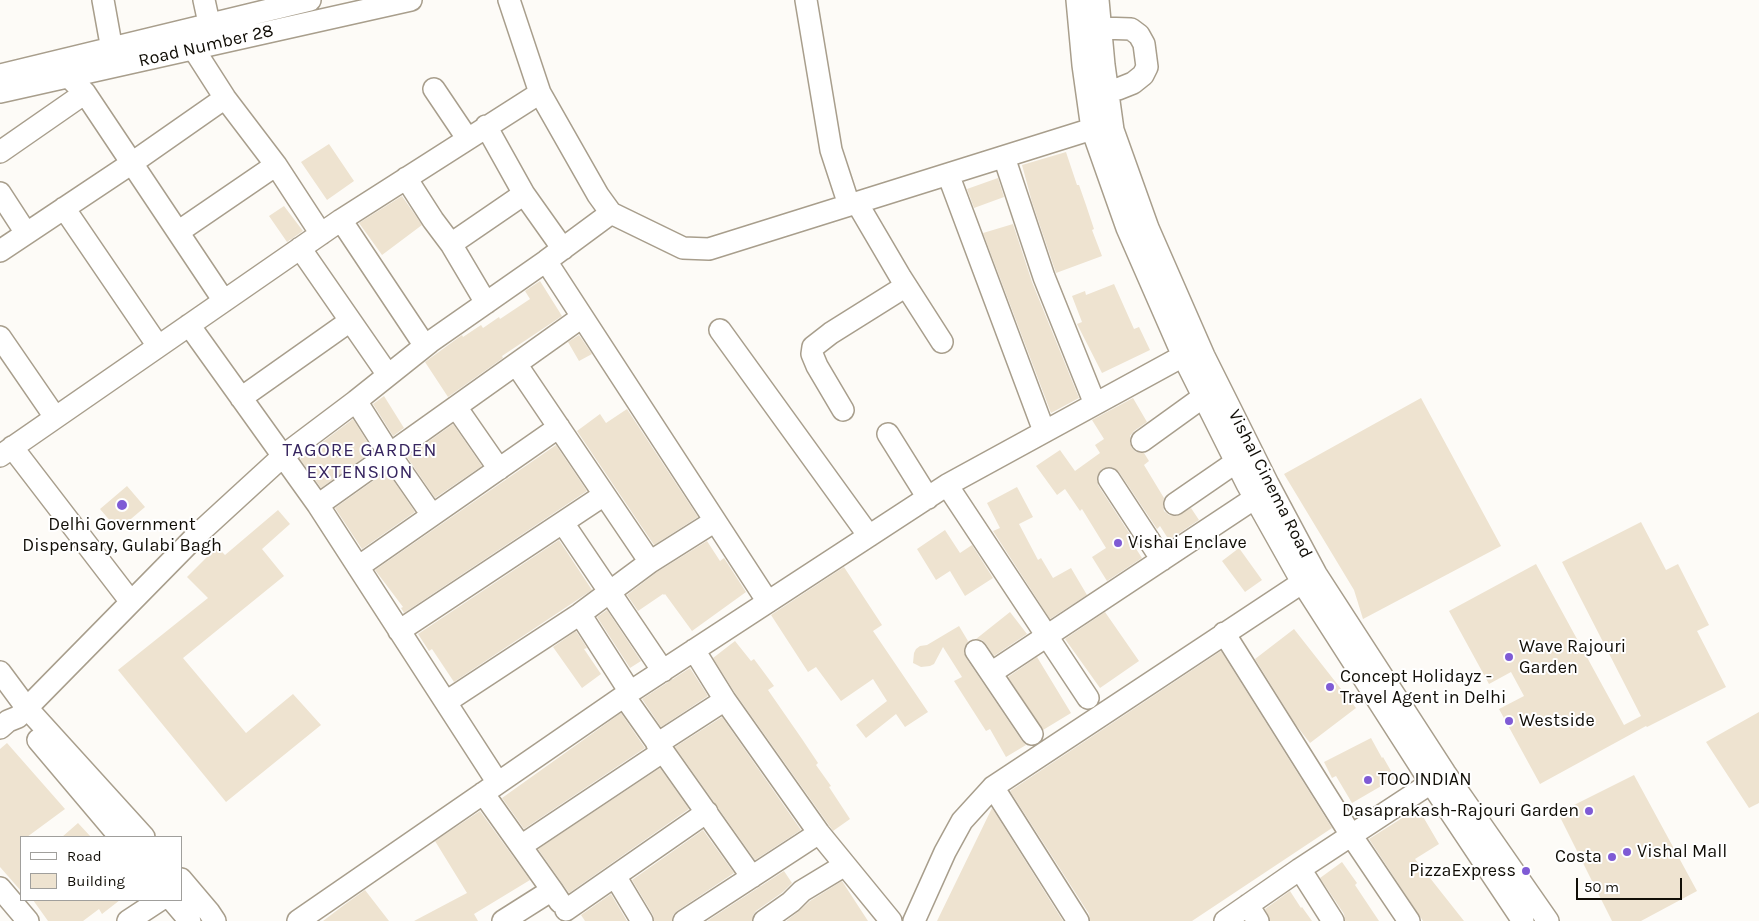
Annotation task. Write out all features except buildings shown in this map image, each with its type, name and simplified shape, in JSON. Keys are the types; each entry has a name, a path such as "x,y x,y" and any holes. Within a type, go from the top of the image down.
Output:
{"street":[{"path":"103,0 113,57"},
{"path":"204,0 209,24"},
{"name":"Road Number 28","path":"0,92 68,76 113,57 209,24 310,0"},
{"path":"509,0 540,92 598,194 611,213 683,248 709,249 1092,129 1113,130"},
{"path":"806,0 831,150 853,204 942,342"},
{"name":"Vishal Cinema Road","path":"1077,0 1083,65 1092,129 1127,228 1183,356 1236,462 1255,485"},
{"name":"Vishal Cinema Road","path":"1098,0 1113,130 1148,228 1204,356 1255,485 1309,578 1438,778 1523,921"},
{"name":"Road Number 28","path":"0,75 113,57 193,48 403,1"},
{"path":"1100,28 1131,29 1139,35 1144,44 1147,67 1142,75 1132,83 1118,89 1107,89"},
{"path":"193,48 225,98 276,165 321,234"},
{"path":"68,76 85,93 224,301"},
{"path":"434,89 467,138"},
{"path":"131,602 6,451 341,220 540,92"},
{"path":"0,152 85,93"},
{"path":"0,251 132,164 225,98"},
{"path":"486,126 524,194 563,248"},
{"path":"1004,157 1044,277 1095,404"},
{"path":"178,232 276,165"},
{"path":"948,174 1044,431"},
{"path":"406,178 486,303"},
{"path":"0,193 26,233"},
{"path":"450,244 524,194"},
{"path":"64,208 158,346"},
{"path":"0,728 22,712 199,533 283,456 356,401 424,346 546,262 611,213"},
{"path":"341,220 424,346"},
{"path":"300,248 388,375"},
{"path":"546,262 768,602"},
{"path":"843,410 817,366 812,354 813,347 831,333 906,286"},
{"path":"318,505 582,317"},
{"path":"241,398 350,321"},
{"path":"189,325 318,505 446,702 521,846 570,916 615,876 707,812"},
{"path":"720,330 869,536"},
{"path":"1,342 55,417"},
{"path":"298,921 627,694 946,485 1183,356"},
{"path":"516,364 650,562"},
{"path":"1142,441 1204,396"},
{"path":"356,401 432,515"},
{"path":"456,407 499,469"},
{"path":"358,567 559,427"},
{"path":"888,434 928,498"},
{"path":"1175,504 1236,462"},
{"path":"1109,479 1162,560"},
{"path":"946,485 1088,698"},
{"path":"991,673 1162,560 1255,485"},
{"path":"399,630 604,495"},
{"path":"446,702 580,614 650,562 714,521"},
{"path":"563,523 663,671"},
{"path":"914,921 962,821 993,787 1309,578"},
{"path":"580,614 659,748 707,812 752,877"},
{"path":"1224,633 1351,835 1409,921"},
{"path":"694,650 725,700 819,833 892,921"},
{"path":"976,652 1032,734"},
{"path":"0,672 22,712 119,836"},
{"path":"0,694 22,712 143,836"},
{"path":"521,846 725,700"},
{"path":"1225,921 1253,913 1300,869 1438,778"},
{"name":"Vishal Cinema Road","path":"1438,778 1548,921"},
{"path":"993,787 1078,921"},
{"path":"684,921 819,833"},
{"path":"764,921 791,902 802,891 845,865"},
{"path":"1300,869 1332,921"},
{"path":"615,876 642,921"},
{"path":"182,881 215,921"},
{"path":"0,888 28,921"},
{"path":"503,921 552,890"},
{"path":"128,921 158,901"},
{"path":"173,901 190,921"}],"place":[{"name":"Delhi Government Dispensary, Gulabi Bagh","path":"122,505"},
{"name":"Vishai Enclave","path":"1118,543"},
{"name":"Wave Rajouri Garden","path":"1509,657"},
{"name":"Concept Holidayz - Travel Agent in Delhi","path":"1330,687"},
{"name":"Westside","path":"1509,721"},
{"name":"TOO INDIAN","path":"1368,780"},
{"name":"Dasaprakash-Rajouri Garden","path":"1589,811"},
{"name":"Vishal Mall","path":"1627,852"},
{"name":"Costa","path":"1612,857"},
{"name":"PizzaExpress","path":"1526,871"}],"district":[{"name":"TAGORE GARDEN EXTENSION","path":"360,462"}]}
